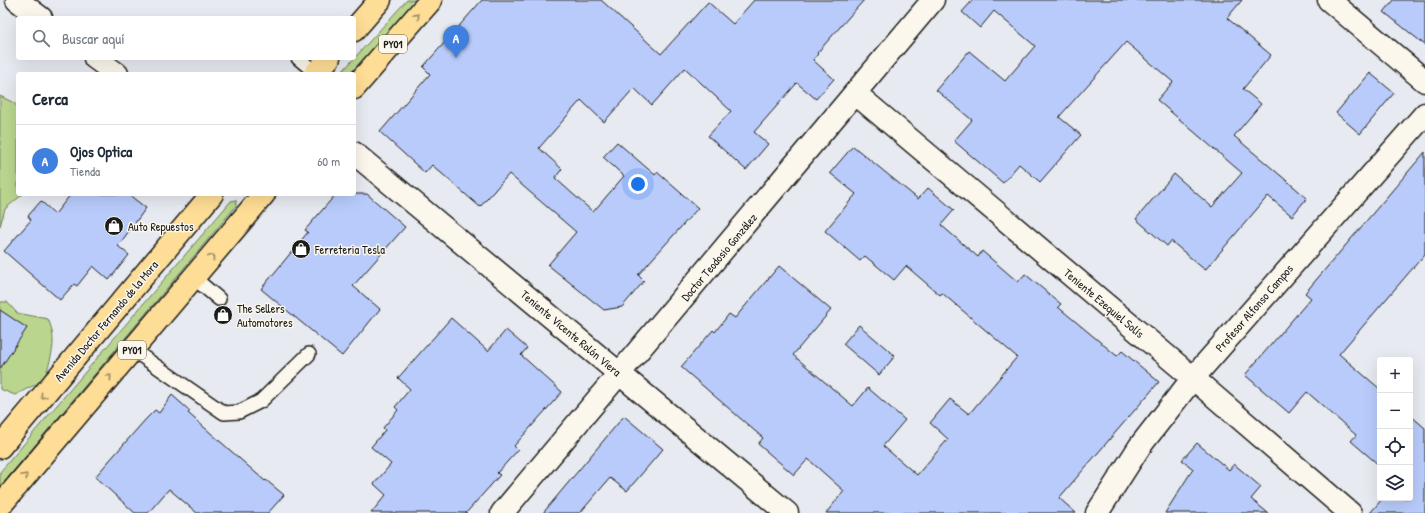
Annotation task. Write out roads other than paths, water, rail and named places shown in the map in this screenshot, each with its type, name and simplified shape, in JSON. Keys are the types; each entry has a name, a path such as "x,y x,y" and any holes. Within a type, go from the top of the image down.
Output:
{"highway":[{"path":"356,28 380,0"},
{"name":"PY01","path":"356,86 432,0"},
{"name":"Avenida Doctor Fernando de la Mora","path":"0,447 210,196"},
{"name":"PY01","path":"0,506 262,196"}],"street":[{"path":"17,0 38,16"},
{"name":"Doctor Teodosio González","path":"502,513 856,94 933,0"},
{"path":"1329,0 1425,81"},
{"path":"98,60 114,72"},
{"name":"Teniente Ezequiel Solís","path":"856,94 1193,378 1350,513"},
{"name":"Profesor Alfonso Campos","path":"1097,513 1140,446 1193,378 1425,114"},
{"name":"Teniente Vicente Rolón Viera","path":"356,155 787,513"}],"lane":[{"path":"302,60 320,68"},
{"path":"194,278 218,299"},
{"path":"133,350 224,413 239,412 261,401 309,354"}],"place":[{"name":"Ojos Optica","path":"456,58"},
{"name":"Auto Repuestos","path":"114,226"},
{"name":"Ferreteria Tesla","path":"301,249"},
{"name":"The Sellers Automotores","path":"223,315"}]}
